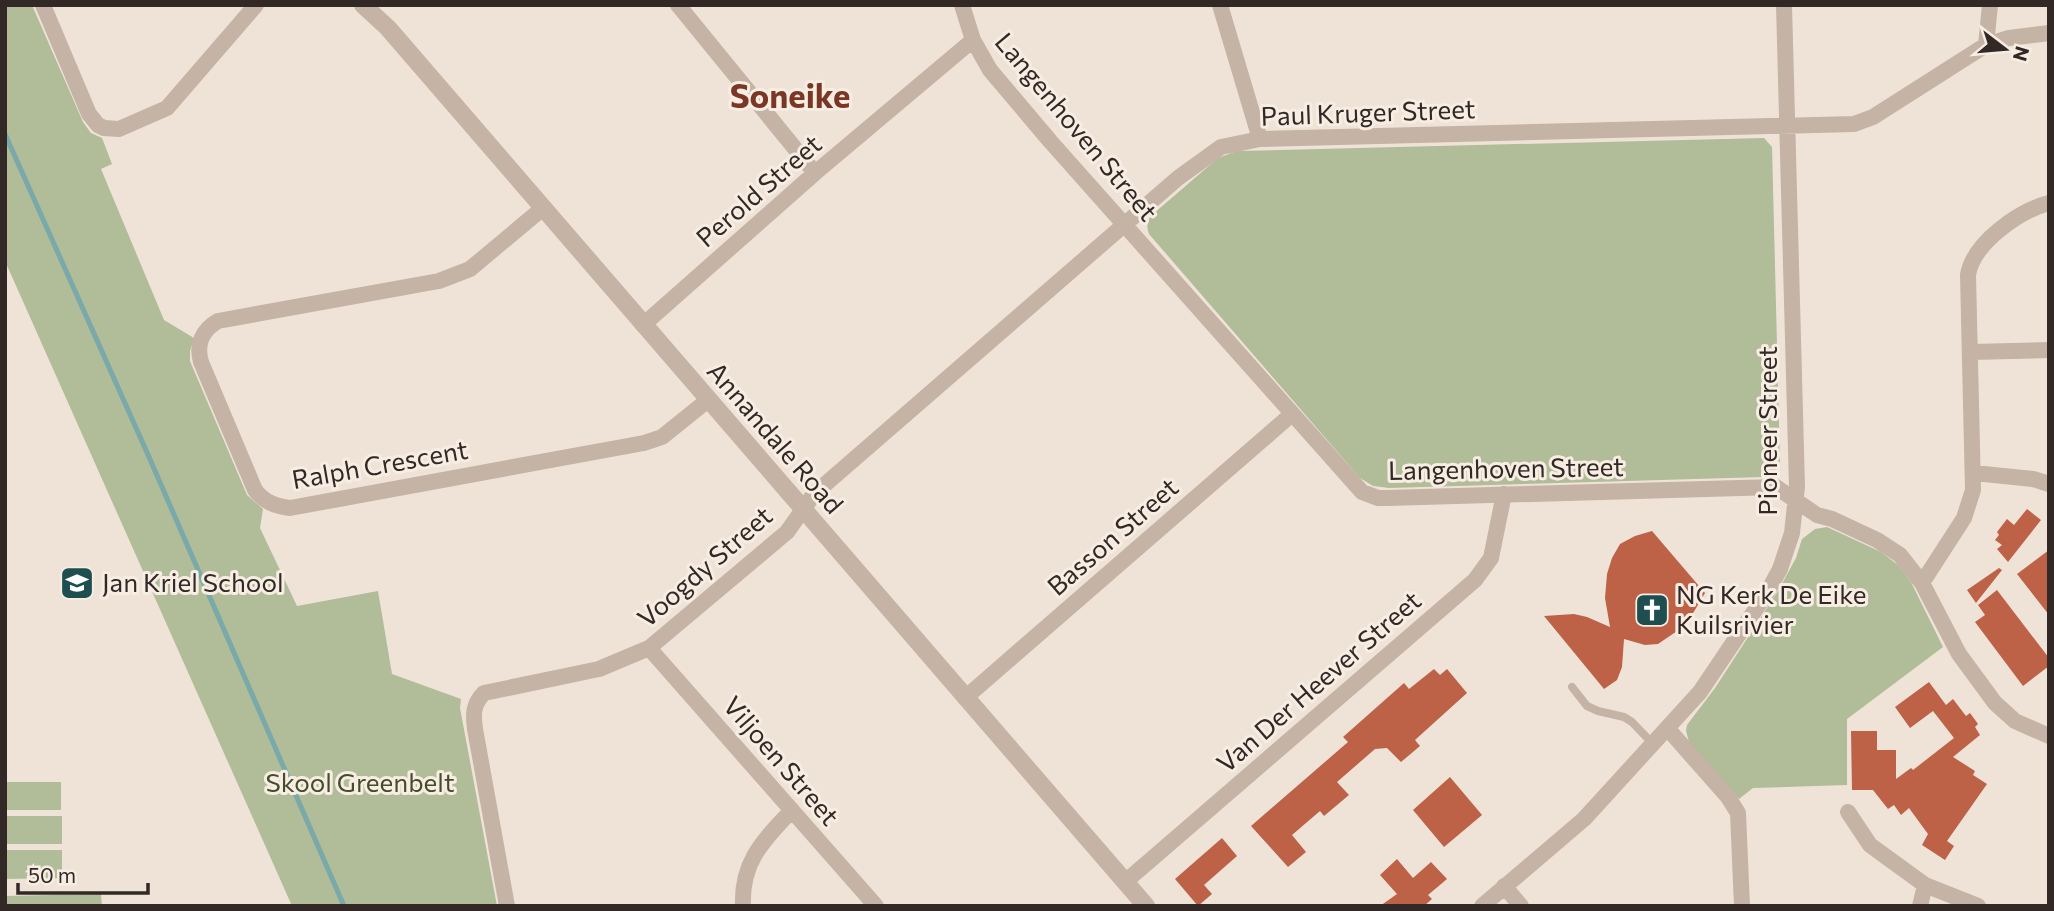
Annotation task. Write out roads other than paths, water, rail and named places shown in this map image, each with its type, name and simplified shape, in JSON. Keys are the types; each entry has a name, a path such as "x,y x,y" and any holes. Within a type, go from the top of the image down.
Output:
{"street":[{"path":"43,5 89,114 98,125 112,130 127,127 167,108 256,5"},
{"name":"Annandale Road","path":"363,5 388,28 1146,906"},
{"path":"678,5 815,173"},
{"name":"Langenhoven Street","path":"962,5 973,40 990,70 1357,487 1369,495 1387,498 1776,487 1817,515 1832,519 1889,547 1909,564 1922,583 1952,644 1996,703 2015,721 2049,736"},
{"path":"1220,5 1260,139"},
{"name":"Pioneer Street","path":"1482,906 1584,819 1700,692 1768,591 1787,551 1796,500 1784,5"},
{"path":"1986,46 1990,5"},
{"name":"Paul Kruger Street","path":"803,510 814,494 1126,226 1178,178 1210,154 1230,144 1260,139 1842,125 1866,121 1986,46 2009,38 2049,33"},
{"name":"Perold Street","path":"643,325 815,173 973,40"},
{"path":"1922,583 1967,510 1973,490 1968,275 1975,254 1993,235 2034,208 2049,203"},
{"name":"Ralph Crescent","path":"542,208 470,269 456,276 426,284 218,321 211,325 199,345 201,362 259,495 271,504 290,508 644,443 662,437 708,400"},
{"path":"1971,352 2049,350"},
{"name":"Basson Street","path":"965,698 1292,414"},
{"path":"1974,474 2033,479 2049,484"},
{"name":"Van Der Heever Street","path":"1125,881 1475,580 1491,558 1504,494"},
{"name":"Voogdy Street","path":"507,906 475,729 475,702 484,693 599,669 649,648 787,532 803,510"},
{"name":"Viljoen Street","path":"649,648 877,906"},
{"path":"1668,729 1728,797 1738,813 1742,906"},
{"path":"743,906 750,861 759,845 792,810"},
{"path":"1848,812 1870,845 1925,885 1978,906"},
{"path":"1920,906 1925,885"},
{"path":"1504,887 1521,906"}],"lane":[{"path":"1572,687 1587,706 1624,717 1653,744"}],"waterway":[{"path":"5,134 344,906"}],"place":[{"name":"Jan Kriel School","path":"77,583"},
{"name":"NG Kerk De Eike Kuilsrivier","path":"1652,610"}],"district":[{"name":"Soneike","path":"790,96"}],"park label":[{"name":"Skool Greenbelt","path":"360,783"}]}
